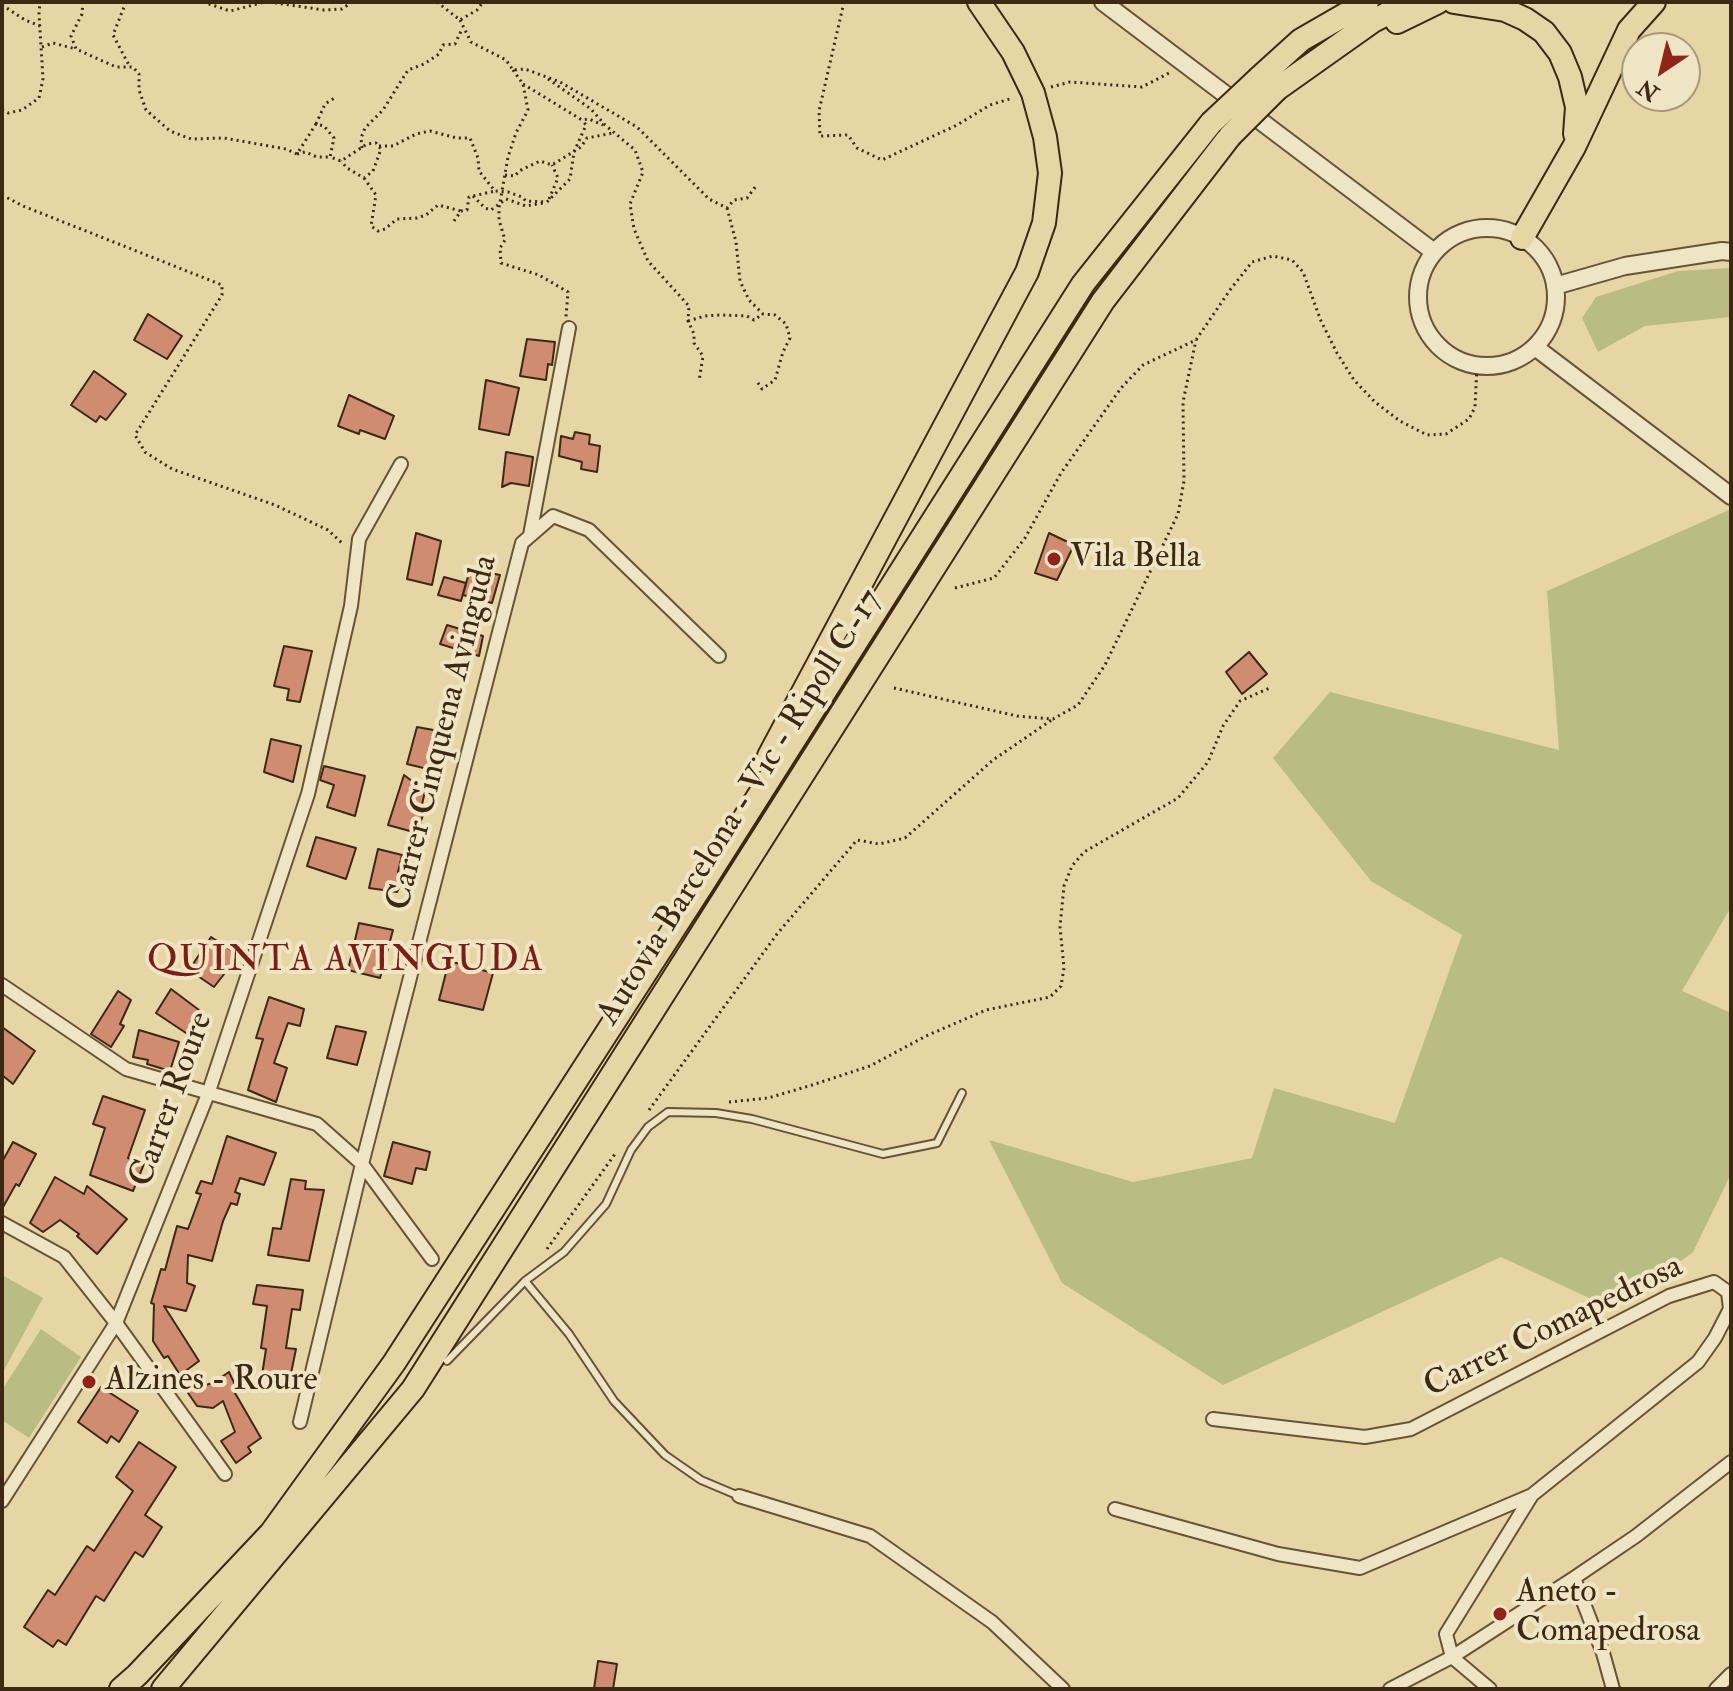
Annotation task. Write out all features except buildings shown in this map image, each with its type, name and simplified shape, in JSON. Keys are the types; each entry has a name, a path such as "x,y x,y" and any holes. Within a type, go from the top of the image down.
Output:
{"highway":[{"path":"704,882 812,672 1020,286 1044,223 1050,173 1045,137 1033,93 1013,52 979,2"},
{"name":"Autovia Barcelona - Vic - Ripoll C-17","path":"121,1689 271,1533 394,1363 704,882 1083,284 1220,130 1268,84 1301,40 1367,2"},
{"name":"Autovia Barcelona - Vic - Ripoll C-17","path":"1268,84 1317,62 1373,21 1410,2"},
{"path":"1317,62 1438,2"},
{"path":"1454,2 1505,10 1544,32 1560,53 1570,77 1577,107 1574,147"},
{"path":"1522,238 1574,147 1629,30 1654,2"},
{"name":"Autovia Barcelona - Vic - Ripoll C-17","path":"163,1689 413,1389 1103,301 1220,130"}],"street":[{"path":"1103,2 1434,252"},
{"path":"1496,229 1522,238 1544,258 1555,286 1550,326 1535,347 1508,363 1477,366 1449,355 1429,335 1422,321 1418,293 1426,264 1444,243 1469,231 1496,229"},
{"path":"1555,286 1625,266 1731,252"},
{"path":"530,535 569,328"},
{"path":"1535,347 1731,496"},
{"name":"Carrer Roure","path":"2,1501 116,1323 208,1094 308,794 351,606 359,539 401,464"},
{"name":"Carrer Cinquena Avinguda","path":"300,1422 362,1164 522,543 553,516 589,530 719,656"},
{"path":"2,985 126,1069 317,1124 362,1164 432,1259"},
{"path":"2,1223 64,1257 116,1323 225,1474"},
{"name":"Carrer Comapedrosa","path":"1213,1419 1365,1437 1411,1429 1669,1296 1714,1282 1728,1292 1730,1309 1698,1362 1532,1495 1446,1634 1452,1657"},
{"path":"1390,1689 1452,1657 1574,1578 1636,1536 1731,1462"},
{"path":"1115,1509 1278,1554 1360,1568 1532,1495"},
{"path":"739,1496 870,1536 992,1622 1063,1689"},
{"path":"1574,1578 1603,1653 1613,1689"},
{"path":"1452,1657 1490,1689"},
{"path":"1716,1689 1731,1674"}],"lane":[{"path":"447,1361 525,1281 564,1252 606,1204 631,1150 648,1127 668,1112 716,1113 752,1119 883,1154 937,1143 962,1093"},
{"path":"525,1281 569,1334 614,1401 665,1455 701,1480 739,1496"}],"path":[{"path":"2,110 8,113 22,110 39,98 43,79 40,2"},
{"path":"76,49 71,36 82,14 83,2"},
{"path":"126,2 113,35 130,67 139,74 139,90 146,110 170,131 191,139 237,139 341,161 364,178 376,195 371,226 378,231 397,219 426,215 438,205 467,210 469,197 495,191 508,192 526,201 547,202"},
{"path":"203,2 230,11 267,2 324,10 342,9 352,2"},
{"path":"437,2 460,20 471,42 506,60 523,84 586,125 574,152 570,179 547,202 526,206 506,199 491,210 473,196"},
{"path":"460,20 477,10 483,2"},
{"path":"844,2 819,111 820,136 848,135 857,148"},
{"path":"2,5 40,26"},
{"path":"362,148 361,138 365,128 383,110 408,70 439,54 443,45 455,44 462,31 460,20"},
{"path":"42,47 53,43 76,49 116,67 130,67"},
{"path":"513,70 525,69 569,87 637,127 709,199 727,208 736,242 740,281 749,300 763,314"},
{"path":"545,77 591,109 635,150 643,172 630,204 634,229 648,261 689,306 688,321 694,343 703,356 699,381"},
{"path":"523,84 528,110 516,133 500,203 499,220 505,240 500,248 501,263 539,275 568,292 565,313 569,328"},
{"path":"297,154 325,104 336,97"},
{"path":"582,120 589,119 607,127"},
{"path":"316,124 324,126 334,138 330,157"},
{"path":"341,161 367,144 393,146 416,134 430,131 470,138 478,158 479,171 495,191"},
{"path":"552,165 574,152 587,138 614,133"},
{"path":"364,178 373,171 381,149 379,146"},
{"path":"505,175 515,176 540,161 552,165 558,178 547,202"},
{"path":"727,208 734,200 747,198 756,186"},
{"path":"2,195 222,285 222,295 135,435 145,452 172,469 275,505 328,530 356,565"},
{"path":"454,221 461,211"},
{"path":"644,1116 759,957 857,840 879,844 905,838 993,760 1078,705 1105,665 1178,514 1184,481 1183,402 1196,340 1252,262 1273,256 1292,260 1303,272 1321,321 1354,380 1400,421 1427,435 1446,434 1469,419 1475,407 1477,366"},
{"path":"688,321 721,315 747,316 754,320 763,314 775,315 786,324 790,338 775,380 762,389 756,380"},
{"path":"955,588 994,578 1025,538 1061,473 1121,388 1143,365 1196,340"},
{"path":"719,1104 768,1098 809,1086 870,1066 926,1036 986,1010 1050,997 1061,986 1064,968 1060,927 1064,886 1072,866 1084,852 1178,798 1208,762 1223,726 1240,701 1272,687"},
{"path":"894,688 1017,716 1053,719"},
{"path":"525,1281 619,1149"}],"green space":[{"path":"1731,268 1731,317 1645,326 1598,352 1582,318 1596,297 1678,271"},
{"path":"1731,509 1731,907 1682,991 1731,1013 1731,1174 1693,1252 1615,1310 1501,1257 1223,1385 1062,1283 989,1140 1133,1182 1252,1158 1274,1088 1395,1123 1462,935 1371,881 1273,758 1330,692 1559,750 1547,591"},
{"path":"2,1275 43,1298 2,1374"},
{"path":"41,1329 81,1357 29,1438 2,1420 2,1390"}],"place":[{"name":"Vila Bella","path":"1054,559"},
{"name":"Alzines - Roure","path":"89,1382"},
{"name":"Aneto - Comapedrosa","path":"1500,1614"}],"district":[{"name":"QUINTA AVINGUDA","path":"346,962"}]}
